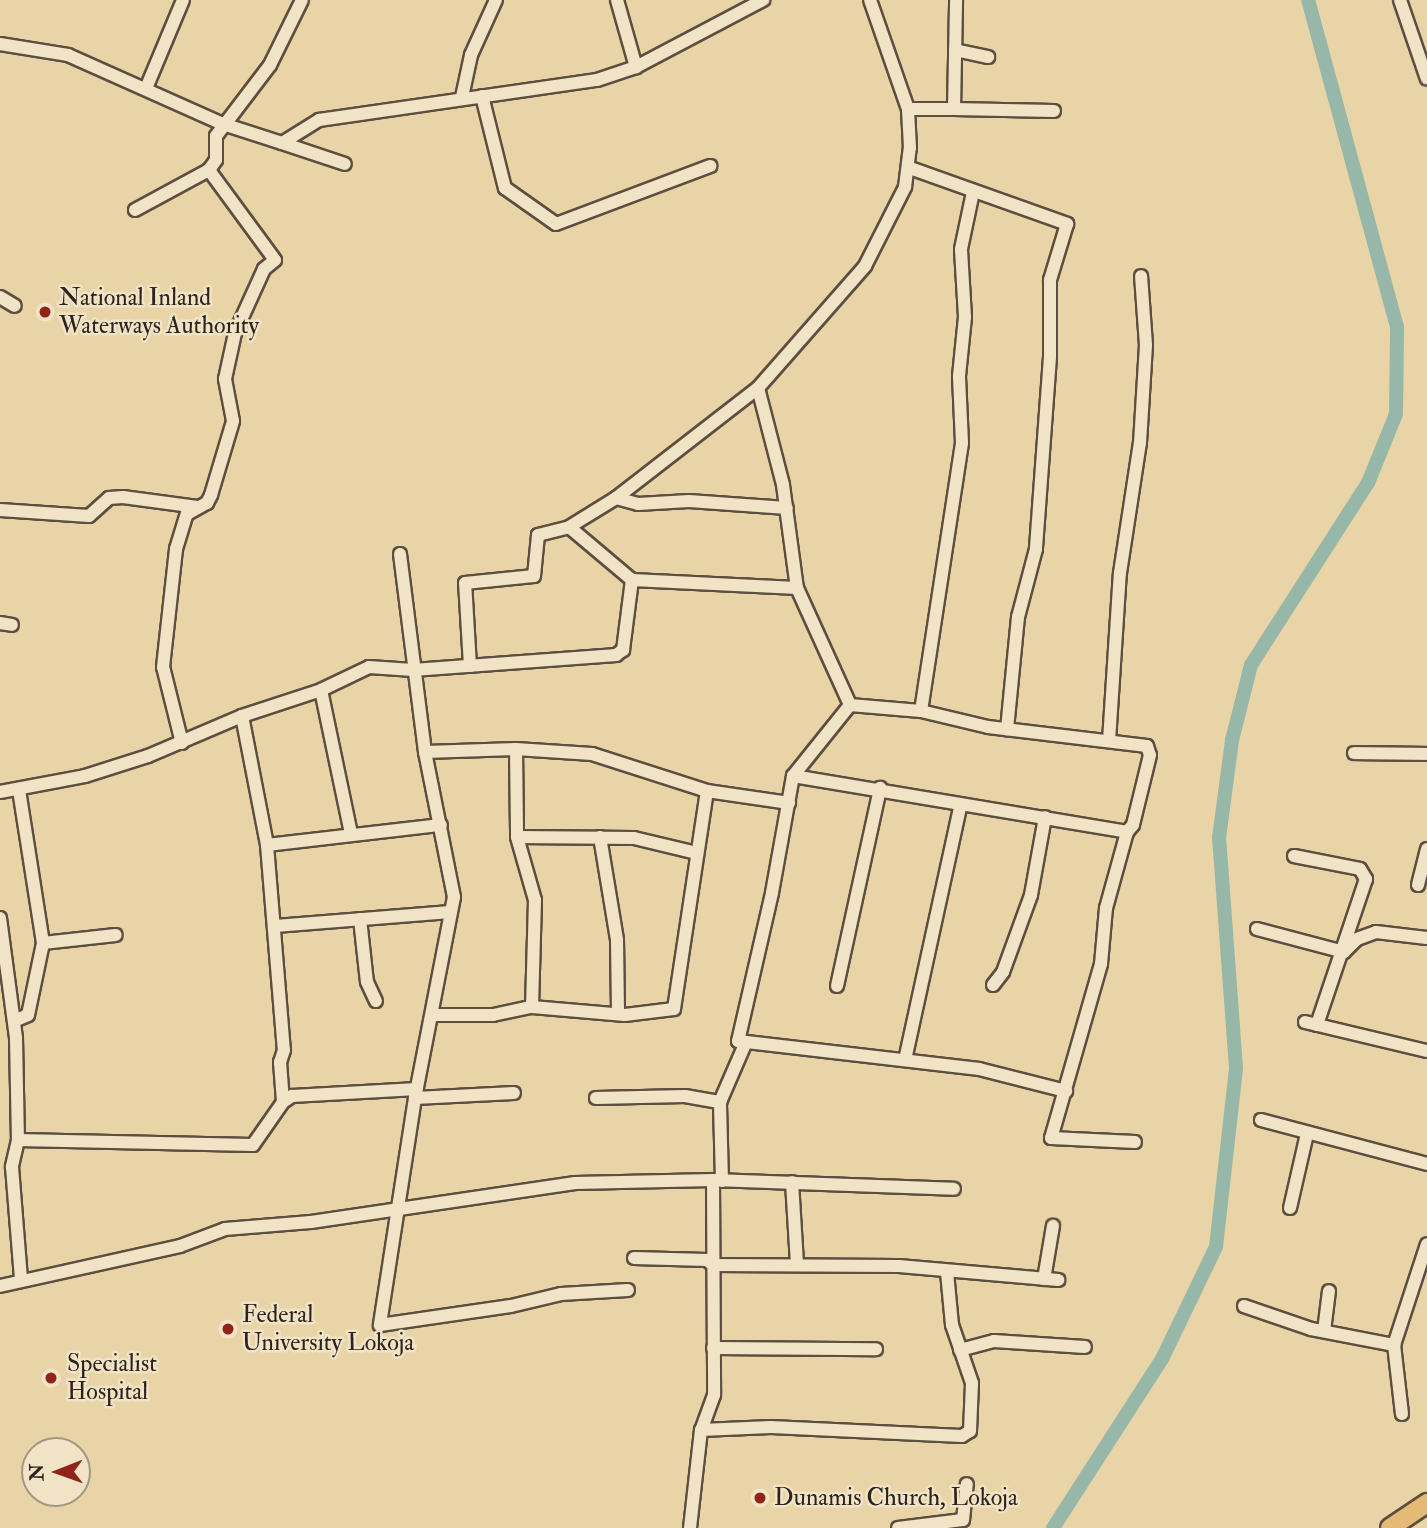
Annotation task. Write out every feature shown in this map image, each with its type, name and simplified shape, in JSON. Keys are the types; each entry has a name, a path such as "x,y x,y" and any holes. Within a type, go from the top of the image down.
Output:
{"highway":[{"path":"1390,1528 1427,1503"},
{"path":"1411,1528 1427,1518"}],"street":[{"path":"147,86 183,0"},
{"path":"135,210 209,170 216,160 213,153 223,124 270,65 302,0"},
{"path":"462,97 471,55 496,0"},
{"path":"617,0 636,67"},
{"path":"282,143 319,120 462,97 597,80 636,67 763,0"},
{"path":"470,666 465,583 534,576 538,535 569,527 616,498 758,388 865,266 910,168 908,109 870,0"},
{"path":"954,109 956,0"},
{"path":"1399,0 1427,79"},
{"path":"0,44 68,55 147,86 223,124 345,164"},
{"path":"955,50 988,57"},
{"path":"482,96 505,188 555,224 710,166"},
{"path":"908,109 1055,111"},
{"path":"910,168 1067,224 1050,280 1050,357 1036,549 1018,617 1007,729"},
{"path":"182,743 163,667 176,549 187,514 211,495 233,421 225,379 235,333 264,270 275,260 209,170"},
{"path":"921,711 962,443 959,376 965,317 961,249 973,192"},
{"path":"1109,741 1120,573 1140,443 1146,345 1141,276"},
{"path":"0,297 15,306"},
{"path":"758,388 787,508 797,588 850,705"},
{"path":"0,510 89,516 109,498 132,497 197,507"},
{"path":"616,498 638,504 689,501 787,508"},
{"path":"569,527 632,580 797,588"},
{"path":"400,554 425,752 454,897 416,1093 380,1325 511,1306 561,1294 628,1290"},
{"path":"0,792 85,776 182,743 242,716 321,690 369,667 413,670 616,655 623,650 632,580"},
{"path":"321,690 351,834"},
{"path":"850,705 921,711 1007,729 1144,745 1150,755 1133,825 1127,832 1106,908 1101,964 1051,1139 1135,1142"},
{"path":"850,705 793,776 738,1041 979,1069 1066,1091"},
{"path":"242,716 267,845 275,926 283,1102"},
{"path":"425,752 516,749 592,754 708,791 789,803"},
{"path":"516,749 517,837 535,900 532,1007"},
{"path":"1354,753 1427,754"},
{"path":"793,776 880,788 1127,832"},
{"path":"837,986 880,788"},
{"path":"14,1021 28,1016 43,943 19,789"},
{"path":"433,1015 494,1015 532,1007 618,1014 674,1009 708,791"},
{"path":"905,1060 961,804"},
{"path":"993,985 1003,972 1027,906 1045,817"},
{"path":"267,845 441,825"},
{"path":"517,837 634,838 697,853"},
{"path":"600,837 617,940 618,1014"},
{"path":"1418,885 1427,849"},
{"path":"1294,856 1360,869 1366,879 1344,952 1311,1024 1427,1051"},
{"path":"275,926 450,912"},
{"path":"0,918 14,1021 18,1140 12,1167 21,1280"},
{"path":"360,919 367,982 376,1001"},
{"path":"1257,929 1344,952"},
{"path":"1344,952 1356,939 1376,932 1427,938"},
{"path":"43,943 116,935"},
{"path":"690,1528 701,1430 714,1395 713,1265 720,1102 746,1042"},
{"path":"18,1140 253,1145 283,1102 292,1096 514,1093"},
{"path":"596,1098 685,1096 720,1102"},
{"path":"1261,1120 1427,1164"},
{"path":"1290,1208 1307,1134"},
{"path":"0,1286 180,1246 225,1229 396,1210 575,1183 718,1180 954,1189"},
{"path":"792,1182 797,1263"},
{"path":"1044,1279 1053,1226"},
{"path":"1402,1414 1394,1345 1427,1246"},
{"path":"634,1258 707,1260 713,1265 797,1263 1058,1280"},
{"path":"701,1430 772,1427 962,1436 970,1431 972,1384 960,1350 947,1272"},
{"path":"1324,1331 1329,1291"},
{"path":"1244,1306 1324,1331 1394,1345"},
{"path":"960,1350 994,1341 1085,1347"},
{"path":"713,1348 876,1349"},
{"path":"898,1528 963,1520 967,1484"}],"waterway":[{"path":"1053,1528 1163,1357 1216,1247 1236,1068 1219,838 1232,740 1251,665 1368,483 1396,414 1397,327 1308,0"}],"place":[{"name":"National Inland Waterways Authority","path":"45,312"},
{"name":"Federal University Lokoja","path":"228,1329"},
{"name":"Specialist Hospital","path":"51,1378"},
{"name":"Dunamis Church, Lokoja","path":"760,1498"}]}
